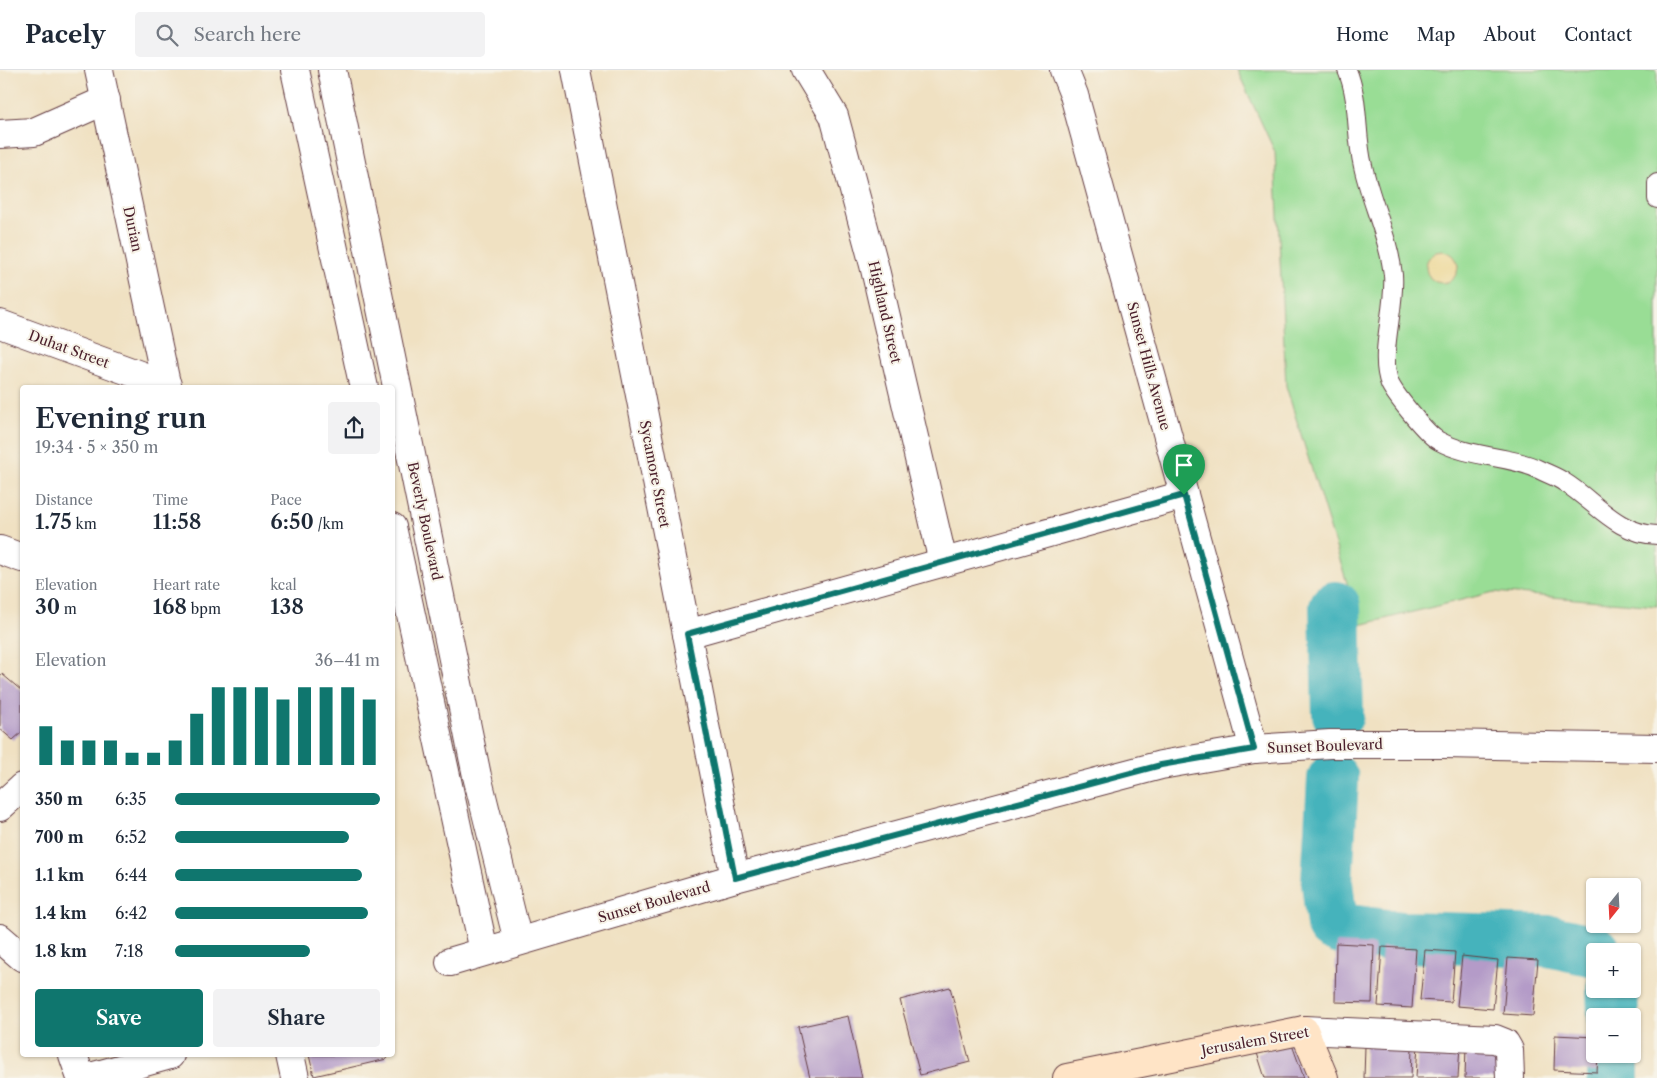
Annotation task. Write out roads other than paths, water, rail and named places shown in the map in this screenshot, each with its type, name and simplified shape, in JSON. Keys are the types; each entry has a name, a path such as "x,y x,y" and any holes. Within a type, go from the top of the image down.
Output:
{"street":[{"name":"Durian","path":"99,70 167,385"},
{"path":"295,70 363,385"},
{"name":"Beverly Boulevard","path":"332,70 475,766 518,941"},
{"name":"Sycamore Street","path":"576,70 735,878"},
{"name":"Highland Street","path":"806,70 834,116 874,265 943,562"},
{"name":"Sunset Hills Avenue","path":"1064,70 1074,95 1254,749"},
{"path":"0,134 34,132 106,100"},
{"name":"Duhat Street","path":"0,324 164,385"},
{"path":"687,634 1184,495"},
{"path":"395,542 484,951"},
{"path":"0,550 20,557"},
{"name":"Sunset Boulevard","path":"450,962 735,878 1161,765 1254,749 1330,744 1657,748"},
{"path":"0,807 20,789"},
{"path":"0,938 20,955"},
{"path":"1304,1030 1324,1078"},
{"name":"Jerusalem Street","path":"1066,1078 1149,1069 1304,1030 1495,1039 1505,1043 1509,1050 1510,1078"},
{"path":"74,1057 81,1078"},
{"path":"87,1078 163,1057"},
{"path":"290,1057 295,1078"}],"lane":[{"path":"1347,70 1355,93 1358,143 1363,167 1393,276 1387,366 1390,383 1401,402 1438,441 1466,451 1537,469 1564,482 1623,526 1657,535"},
{"path":"1657,183 1657,199"}],"waterway":[{"path":"1335,607 1338,714"},
{"path":"1333,779 1327,882 1332,925 1341,929 1401,937 1549,941 1586,949"},
{"path":"1612,998 1613,1008"},
{"path":"1613,1063 1613,1078"}]}
